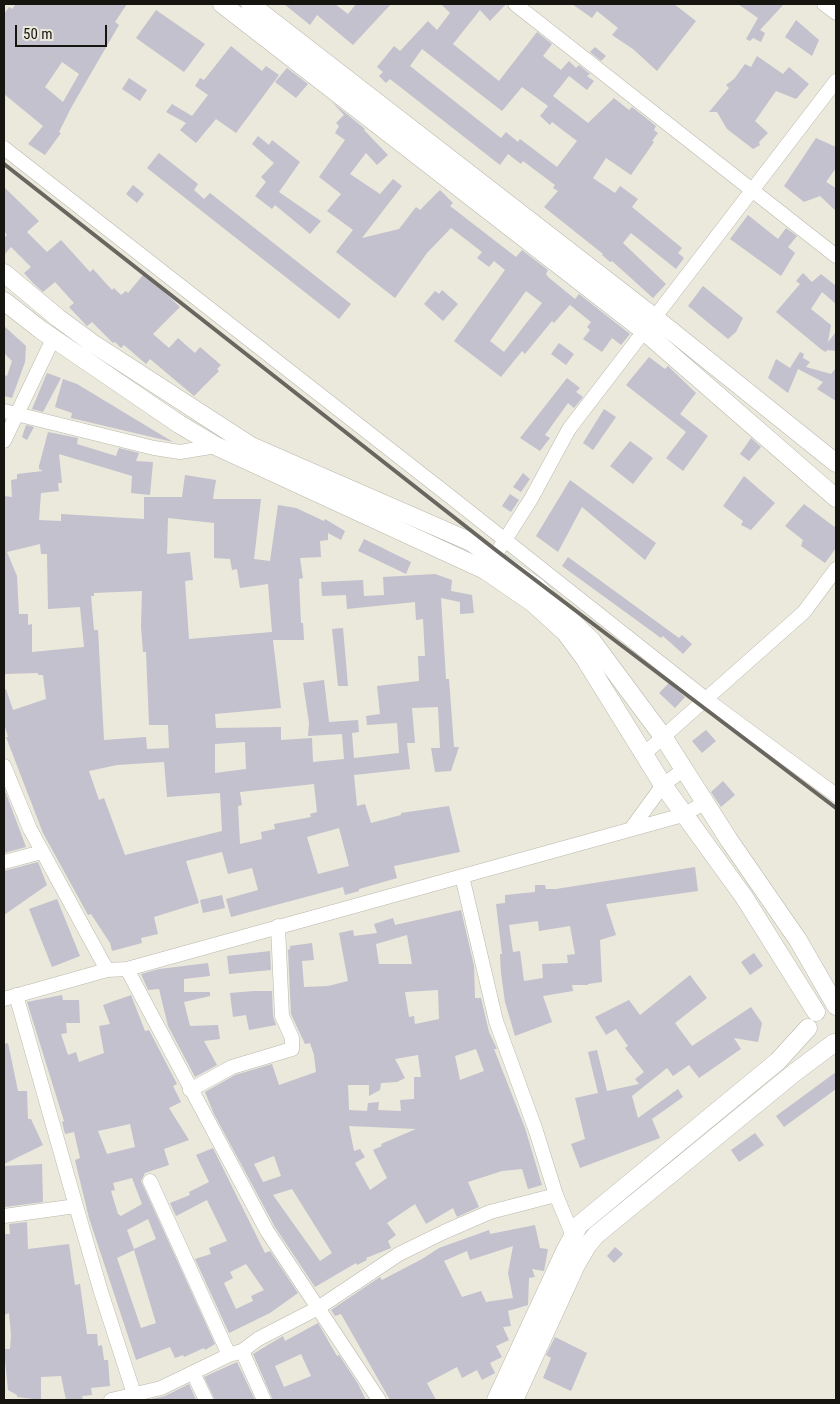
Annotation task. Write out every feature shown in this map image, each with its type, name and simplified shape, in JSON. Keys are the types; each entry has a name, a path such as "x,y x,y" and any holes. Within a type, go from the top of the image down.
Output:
{"street":[{"path":"222,4 836,463"},
{"path":"250,4 649,324 836,498"},
{"path":"515,4 836,256"},
{"path":"824,4 836,13"},
{"path":"489,564 531,500 569,429 836,81"},
{"path":"4,148 707,700 836,794"},
{"path":"4,273 58,318 92,343 251,446 448,532 489,564 565,632 596,675 683,815 716,856 744,897 816,1012"},
{"path":"4,301 53,338 179,424 216,446 489,564 537,588 592,641 664,738 704,803 798,940 836,1006"},
{"path":"4,441 9,413 53,338"},
{"path":"9,413 154,448 180,452 216,446"},
{"path":"645,753 804,612 836,569"},
{"path":"4,766 42,852 107,970"},
{"path":"631,829 663,784 683,770"},
{"path":"135,1397 10,997 107,970 127,970 278,926 683,815 704,803"},
{"path":"4,862 42,852"},
{"path":"462,876 496,1021 536,1131 556,1195 573,1236"},
{"path":"190,1090 232,1067 292,1049 292,1038 282,1016 278,926"},
{"path":"127,970 267,1231 379,1400"},
{"path":"496,1400 573,1236 586,1218 778,1061 808,1028 809,1022 816,1012 828,1008 836,1012"},
{"path":"808,1028 814,1040 827,1045 835,1043"},
{"path":"514,1400 576,1265 596,1235 794,1073 835,1043"},
{"path":"150,1181 235,1353 264,1400"},
{"path":"112,1400 135,1397 161,1388 235,1353 318,1308 398,1254 444,1232 490,1212 556,1195"},
{"path":"4,1216 76,1206"},
{"path":"193,1373 206,1400"}],"building":[{"path":"16,4 127,4 115,22 119,25 72,106 59,132 61,133 45,155 28,144 43,126 4,94 4,14 9,7 12,9","holes":["62,62 79,74 63,102 45,87"]},
{"path":"284,4 335,4 348,14 356,4 391,4 353,45 317,15 310,25"},
{"path":"441,4 506,4 490,21 480,10 453,44 499,81 537,32 552,44 543,56 561,70 569,61 576,68 579,65 590,74 587,76 594,81 587,90 569,76 553,96 588,123 614,98 629,110 632,107 656,126 654,130 658,133 652,141 654,142 631,175 606,158 593,178 615,193 620,186 638,199 632,207 682,248 678,253 684,258 676,269 631,233 623,243 666,284 653,298 612,261 610,262 603,254 544,207 558,191 553,188 555,185 523,161 521,164 508,154 500,165 390,79 386,83 379,76 383,72 377,67 394,46 400,51 428,21 437,30 450,13","holes":["422,49 502,111 522,87 548,106 540,116 550,125 552,122 577,141 557,167 520,139 518,142 506,132 501,138 410,66"]},
{"path":"572,4 674,4 696,21 657,71 633,49 612,35 618,28 597,11 592,18"},
{"path":"738,4 784,4 760,30 765,33 761,42 753,38 750,41 746,39 758,18"},
{"path":"156,10 205,44 184,72 136,38"},
{"path":"796,20 819,40 812,56 785,37"},
{"path":"231,46 262,71 266,66 279,75 236,133 216,119 196,143 180,130 186,123 166,112 172,104 192,116 208,95 195,86 200,78 204,80"},
{"path":"595,47 606,56 601,61 590,52"},
{"path":"757,56 783,74 789,67 809,84 796,99 776,91 755,121 768,133 759,142 760,145 753,149 727,129 717,112 709,112 729,88 726,85 734,79 745,64 751,67"},
{"path":"287,68 308,84 296,98 275,82"},
{"path":"129,78 147,90 140,101 122,89"},
{"path":"332,102 365,129 388,155 377,165 366,153 350,174 380,194 393,179 402,186 362,238 399,229 416,207 420,210 440,190 453,203 450,206 516,257 522,250 548,270 546,274 548,277 575,299 554,323 552,321 525,354 522,351 501,377 454,341 505,270 494,261 489,267 477,258 482,252 451,228 427,253 395,298 336,252 353,230 327,211 341,194 319,177 345,140 335,133 339,126 336,123 344,115","holes":["526,291 542,303 504,352 490,341"]},
{"path":"258,136 269,145 272,140 300,162 279,192 321,221 310,234 275,205 272,209 255,196 266,182 261,177 274,163 252,144"},
{"path":"816,138 836,147 836,168 826,182 836,188 836,211 820,196 804,202 784,186"},
{"path":"159,153 198,184 194,190 204,199 210,193 351,304 339,319 147,168"},
{"path":"133,185 144,194 137,203 126,194"},
{"path":"4,187 39,221 27,232 47,252 61,240 90,272 93,269 112,290 114,288 121,295 126,291 128,293 143,275 162,290 180,307 153,334 169,348 178,338 195,353 200,347 221,365 217,369 219,371 194,396 150,359 146,364 124,345 121,348 115,342 113,343 92,322 87,326 69,307 74,303 55,282 43,292 24,273 31,267 11,247 4,255 4,238 7,235 4,231"},
{"path":"748,215 778,239 786,228 797,236 788,247 795,253 781,276 730,239"},
{"path":"803,273 812,282 821,274 836,286 836,304 822,292 811,309 831,325 828,342 836,332 836,351 827,350 826,352 822,350 776,312 800,284 796,281"},
{"path":"703,286 743,318 736,332 728,339 688,306"},
{"path":"442,290 458,304 443,321 424,304 435,291 439,294"},
{"path":"579,294 630,334 621,345 612,338 602,352 583,339 590,330 587,327 591,322 570,305"},
{"path":"4,326 26,346 25,362 12,398 4,396 4,375 7,376 12,361 4,353"},
{"path":"559,343 574,354 566,365 551,354"},
{"path":"800,352 804,354 803,358 810,362 806,367 831,374 836,368 836,401 817,389 823,382 798,369 788,393 768,378 776,359 790,368"},
{"path":"649,357 665,369 668,366 696,393 680,414 708,436 683,471 666,458 686,432 626,385"},
{"path":"47,373 61,378 43,412 32,409"},
{"path":"567,378 580,388 576,392 583,397 574,408 568,403 545,435 550,438 540,451 520,438"},
{"path":"63,379 77,384 173,442 71,418 72,413 55,407"},
{"path":"604,409 616,417 593,450 583,443"},
{"path":"26,425 34,427 27,440 22,437"},
{"path":"48,432 78,438 77,444 116,456 119,448 139,453 136,461 153,462 150,495 131,493 132,476 59,454 62,483 58,483 59,491 41,493 39,520 61,521 61,514 144,519 144,497 182,497 185,475 216,480 213,499 261,499 254,559 270,561 278,505 296,508 324,521 325,519 345,531 341,540 328,533 328,540 320,541 321,557 300,558 303,578 299,579 301,623 303,623 304,640 273,640 281,708 215,714 216,728 281,727 281,740 312,738 313,762 344,759 342,734 308,736 309,723 303,683 324,680 329,722 358,720 359,732 352,733 354,758 399,753 397,723 367,725 366,716 380,714 377,686 419,681 418,656 425,656 423,619 416,620 415,602 347,609 346,595 322,596 321,582 363,580 364,596 384,595 383,577 435,574 452,580 451,591 472,595 474,613 460,614 460,602 441,598 446,679 449,679 454,747 459,747 451,771 435,772 431,748 440,748 438,707 412,708 415,743 407,743 410,769 354,775 357,806 365,804 371,823 401,815 401,813 449,806 460,852 394,866 397,878 345,895 343,887 231,917 226,899 258,890 252,868 228,874 222,852 186,861 199,903 154,917 158,934 141,938 142,943 112,951 110,943 91,914 88,915 43,833 6,737 8,737 4,723 4,689 6,689 13,710 46,699 43,675 38,675 38,673 4,674 4,496 12,497 11,480 17,479 17,474 43,471 39,469","holes":["168,518 214,523 214,558 230,559 232,570 237,569 240,588 268,584 272,632 189,639 185,581 193,580 190,552 167,554","40,544 41,554 47,554 48,609 80,607 84,647 32,652 32,624 28,625 28,614 19,614 17,576 7,552","142,591 141,627 143,652 146,652 149,725 168,725 169,748 147,749 146,737 104,740 98,630 94,630 91,596 94,596 94,593","245,742 246,769 215,773 215,744","164,762 167,797 220,793 222,831 125,855 104,798 99,800 89,771 117,765","314,784 317,812 310,814 311,817 274,824 275,829 261,832 262,839 240,844 238,806 242,805 240,792","339,828 349,866 318,874 307,837"]},
{"path":"751,438 761,447 749,461 740,454"},
{"path":"630,441 653,458 633,484 610,466"},
{"path":"523,473 530,479 521,492 513,487"},
{"path":"744,476 775,503 751,530 741,525 743,521 723,506"},
{"path":"570,480 656,543 645,560 582,507 558,552 536,536"},
{"path":"510,494 519,500 511,512 502,506"},
{"path":"804,504 836,528 836,548 825,563 801,546 803,540 785,526"},
{"path":"364,539 411,562 406,574 358,551"},
{"path":"568,557 679,638 682,635 692,644 683,654 663,636 661,638 562,566"},
{"path":"343,628 348,686 338,686 332,629"},
{"path":"669,683 685,697 675,708 659,693"},
{"path":"706,730 716,741 702,753 692,741"},
{"path":"723,781 735,795 721,807 711,792"},
{"path":"4,788 26,847 4,853"},
{"path":"38,862 47,885 4,915 4,871"},
{"path":"695,867 698,891 606,904 616,935 600,940 602,982 588,985 572,985 573,991 543,996 552,1022 515,1036 505,1002 496,904 505,903 505,895 535,892 535,885 545,885 546,889","holes":["538,921 539,931 570,926 575,954 567,955 568,963 542,964 543,978 524,981 520,951 513,952 509,925"]},
{"path":"222,895 225,908 203,913 200,900"},
{"path":"57,899 80,956 52,967 29,909"},
{"path":"461,910 474,966 475,998 481,998 489,1032 497,1049 494,1049 525,1128 542,1185 528,1189 522,1169 502,1171 468,1182 479,1207 457,1217 453,1208 426,1224 415,1204 387,1223 396,1235 388,1241 391,1248 366,1258 367,1260 357,1265 356,1263 315,1287 275,1227 214,1114 205,1092 235,1075 272,1064 279,1085 316,1072 310,1043 305,1044 291,1014 288,950 290,946 312,943 314,960 302,961 304,987 328,986 348,981 339,933 353,930 354,936 377,933 374,924 393,918 395,925","holes":["407,935 412,964 379,964 376,944","438,990 439,1019 415,1024 414,1016 409,1017 405,992","476,1049 484,1071 460,1080 455,1056","418,1055 421,1077 414,1077 414,1099 400,1100 401,1111 378,1110 379,1102 368,1103 367,1111 349,1110 348,1085 369,1085 369,1096 380,1090 381,1083 397,1082 405,1078 395,1059","349,1126 416,1129 381,1144 382,1146 373,1150 387,1178 370,1190 355,1163 365,1157 360,1149 354,1151","274,1156 281,1176 263,1182 254,1164","292,1189 332,1253 320,1261 273,1195"]},
{"path":"270,951 271,970 229,974 227,956"},
{"path":"754,953 763,966 750,975 741,962"},
{"path":"208,963 210,976 184,979 184,992 210,992 210,996 184,1002 190,1026 218,1025 220,1039 204,1041 217,1065 195,1077 168,1026 159,989 148,990 141,974 159,969"},
{"path":"690,975 707,998 675,1023 692,1046 751,1007 762,1023 758,1042 734,1038 741,1049 699,1078 689,1065 673,1076 667,1068 632,1096 638,1118 678,1089 683,1097 652,1119 660,1138 580,1168 571,1144 585,1139 575,1098 598,1093 588,1052 597,1050 607,1091 639,1084 635,1079 644,1072 625,1048 628,1046 616,1029 606,1035 595,1017 629,1000 640,1015"},
{"path":"272,991 273,1016 276,1025 249,1030 246,1015 233,1017 230,993"},
{"path":"62,995 63,1000 79,1000 80,1023 66,1023 67,1033 61,1034 68,1055 76,1052 79,1062 104,1053 99,1026 110,1024 103,1005 131,995 145,1031 149,1030 177,1084 173,1086 181,1102 169,1108 189,1140 164,1149 169,1165 145,1173 141,1181 215,1344 205,1350 204,1348 184,1357 183,1355 175,1358 170,1347 136,1360 89,1218 75,1160 80,1158 74,1132 65,1134 62,1122 64,1121 27,1002","holes":["130,1124 135,1147 107,1154 98,1131","132,1178 142,1204 121,1216 118,1214 111,1191 115,1190 113,1183","148,1219 156,1239 134,1249 127,1230","134,1250 156,1323 141,1328 117,1258"]},
{"path":"8,1043 18,1091 27,1091 28,1119 31,1119 43,1145 4,1164 4,1044"},
{"path":"836,1072 836,1089 784,1127 776,1116"},
{"path":"755,1133 764,1145 739,1162 731,1150"},
{"path":"213,1148 265,1253 270,1251 298,1293 270,1313 229,1333 195,1259 211,1254 209,1248 227,1241 207,1200 176,1216 170,1203 190,1195 189,1192 209,1182 196,1155","holes":["246,1264 264,1290 251,1296 253,1301 236,1309 224,1283 233,1278 230,1272"]},
{"path":"42,1164 43,1202 5,1207 4,1166"},
{"path":"27,1222 28,1249 69,1244 75,1285 80,1284 87,1334 97,1334 98,1346 102,1345 104,1360 108,1360 110,1386 91,1388 92,1395 82,1396 83,1400 66,1400 61,1376 41,1377 41,1400 17,1397 17,1395 8,1390 4,1349 10,1349 11,1335 9,1313 4,1315 4,1234 10,1234 9,1224"},
{"path":"535,1225 540,1248 548,1249 544,1271 532,1269 535,1277 529,1278 528,1305 508,1311 511,1326 503,1327 509,1340 496,1346 502,1357 490,1363 495,1373 482,1380 477,1370 462,1378 457,1367 427,1383 436,1400 390,1400 341,1314 335,1316 331,1310 380,1277 382,1280 439,1248 489,1230 490,1234","holes":["513,1246 508,1273 513,1298 486,1302 481,1291 462,1297 444,1261 467,1251 470,1260"]},
{"path":"615,1247 623,1254 614,1263 607,1256"},
{"path":"318,1323 337,1356 339,1355 358,1384 366,1400 273,1400 253,1354 283,1336 285,1341","holes":["301,1354 311,1376 284,1387 275,1366"]},
{"path":"555,1337 587,1353 571,1391 543,1378 551,1358 546,1355"},
{"path":"237,1362 255,1400 215,1400 204,1377"},
{"path":"189,1384 196,1400 147,1400 165,1396"}],"railway":[{"path":"4,164 497,551 836,808"}]}
